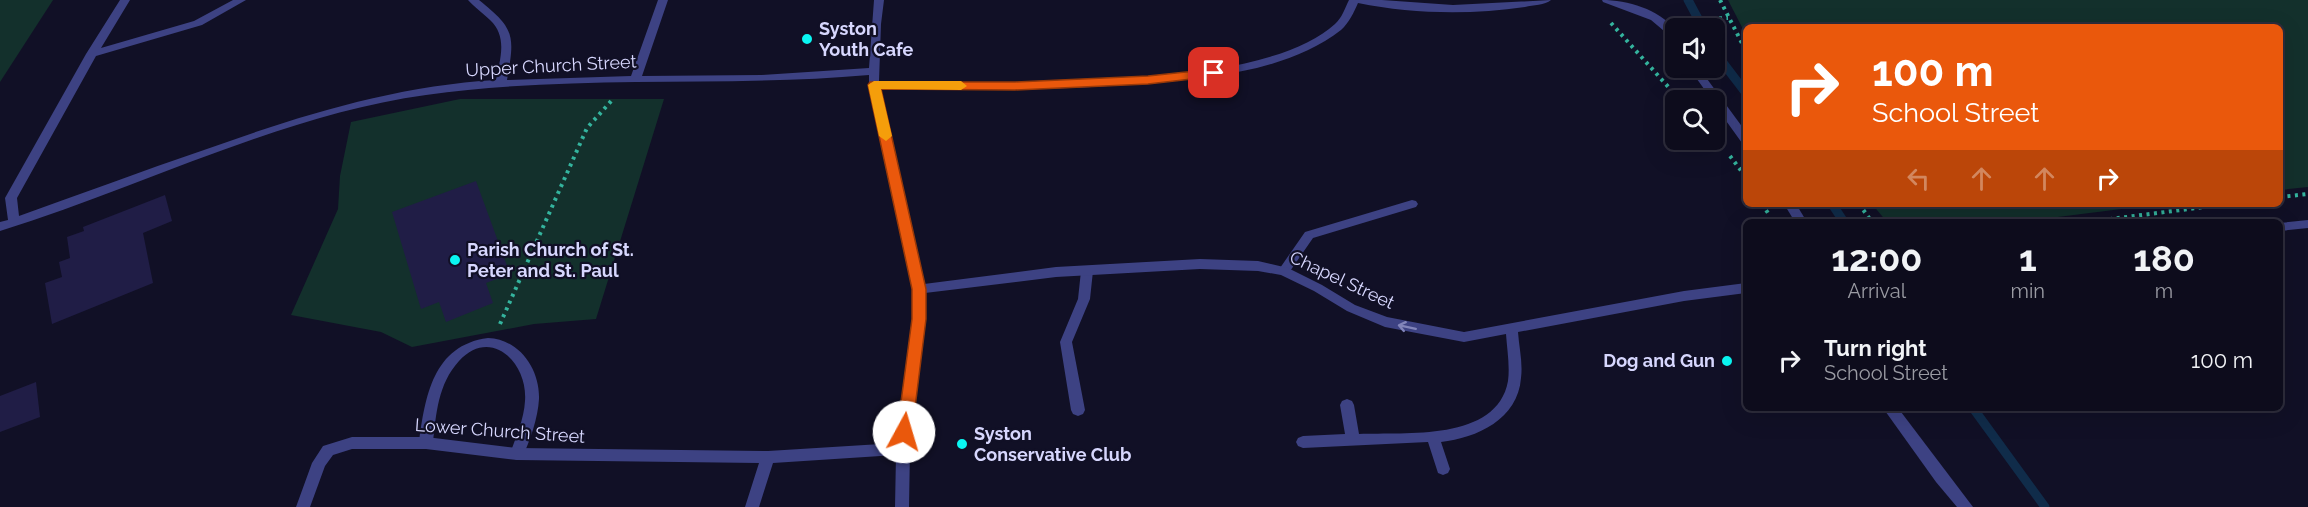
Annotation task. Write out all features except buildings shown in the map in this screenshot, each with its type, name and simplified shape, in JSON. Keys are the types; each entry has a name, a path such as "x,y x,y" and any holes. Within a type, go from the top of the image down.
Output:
{"street":[{"path":"14,222 11,198 125,0"},
{"path":"92,54 198,23 241,0"},
{"path":"473,0 498,20 505,30 508,44 501,82"},
{"path":"636,78 663,0"},
{"path":"879,0 874,85 919,289 919,319 903,448 902,507"},
{"path":"874,85 1015,86 1148,80 1214,73 1275,60 1312,45 1339,27 1354,0"},
{"path":"1360,0 1456,10 1504,7 1546,0"},
{"path":"1607,0 1643,11 1665,25"},
{"name":"Upper Church Street","path":"0,227 281,126 351,105 425,91 501,82 636,78 773,78 874,71"},
{"path":"1701,78 1743,136"},
{"path":"1284,271 1309,235 1412,204"},
{"path":"2283,227 2308,224"},
{"name":"Chapel Street","path":"919,289 1056,273 1200,264 1258,266 1284,271 1351,308 1385,322 1464,337 1684,296 1743,288"},
{"path":"1078,410 1066,342 1084,299 1087,271"},
{"path":"1303,442 1433,437 1472,430 1498,415 1511,394 1515,379 1512,329"},
{"path":"426,443 432,395 442,375 456,356 471,346 492,343 509,348 530,379 532,400 517,454"},
{"path":"1347,405 1353,441"},
{"path":"1892,411 1941,478 1966,507"},
{"path":"1433,437 1443,469"},
{"name":"Lower Church Street","path":"303,507 319,463 328,450 352,443 426,443 517,454 768,457 903,448"},
{"path":"752,507 768,457"}],"path":[{"path":"1720,0 1743,46"},
{"path":"1605,17 1671,90"},
{"path":"492,343 587,128 604,107 636,78"},
{"path":"2283,197 2308,194"},
{"path":"2110,219 2204,207"}],"green space":[{"path":"0,0 53,0 0,82"},
{"path":"1728,0 2308,0 2308,187 2283,190 2283,24 1743,24 1743,29"},
{"path":"460,99 664,99 596,319 534,324 412,347 381,332 291,315 338,209 340,176 351,122"},
{"path":"1874,207 2137,207 2041,219 1884,219"}],"waterway":[{"path":"1688,0 1698,18"},
{"path":"1725,65 1743,89"},
{"path":"1834,207 1842,219"},
{"path":"1975,411 2045,507"}],"slow traffic":[{"path":"886,136 874,85 961,86"}],"place":[{"name":"Syston Youth Cafe","path":"807,39"},
{"name":"Parish Church of St. Peter and St. Paul","path":"455,260"},
{"name":"Dog and Gun","path":"1727,361"},
{"name":"Syston Conservative Club","path":"962,444"}],"route":[{"path":"904,432 919,319 919,289 874,85 1015,86 1148,80 1214,73"}]}
